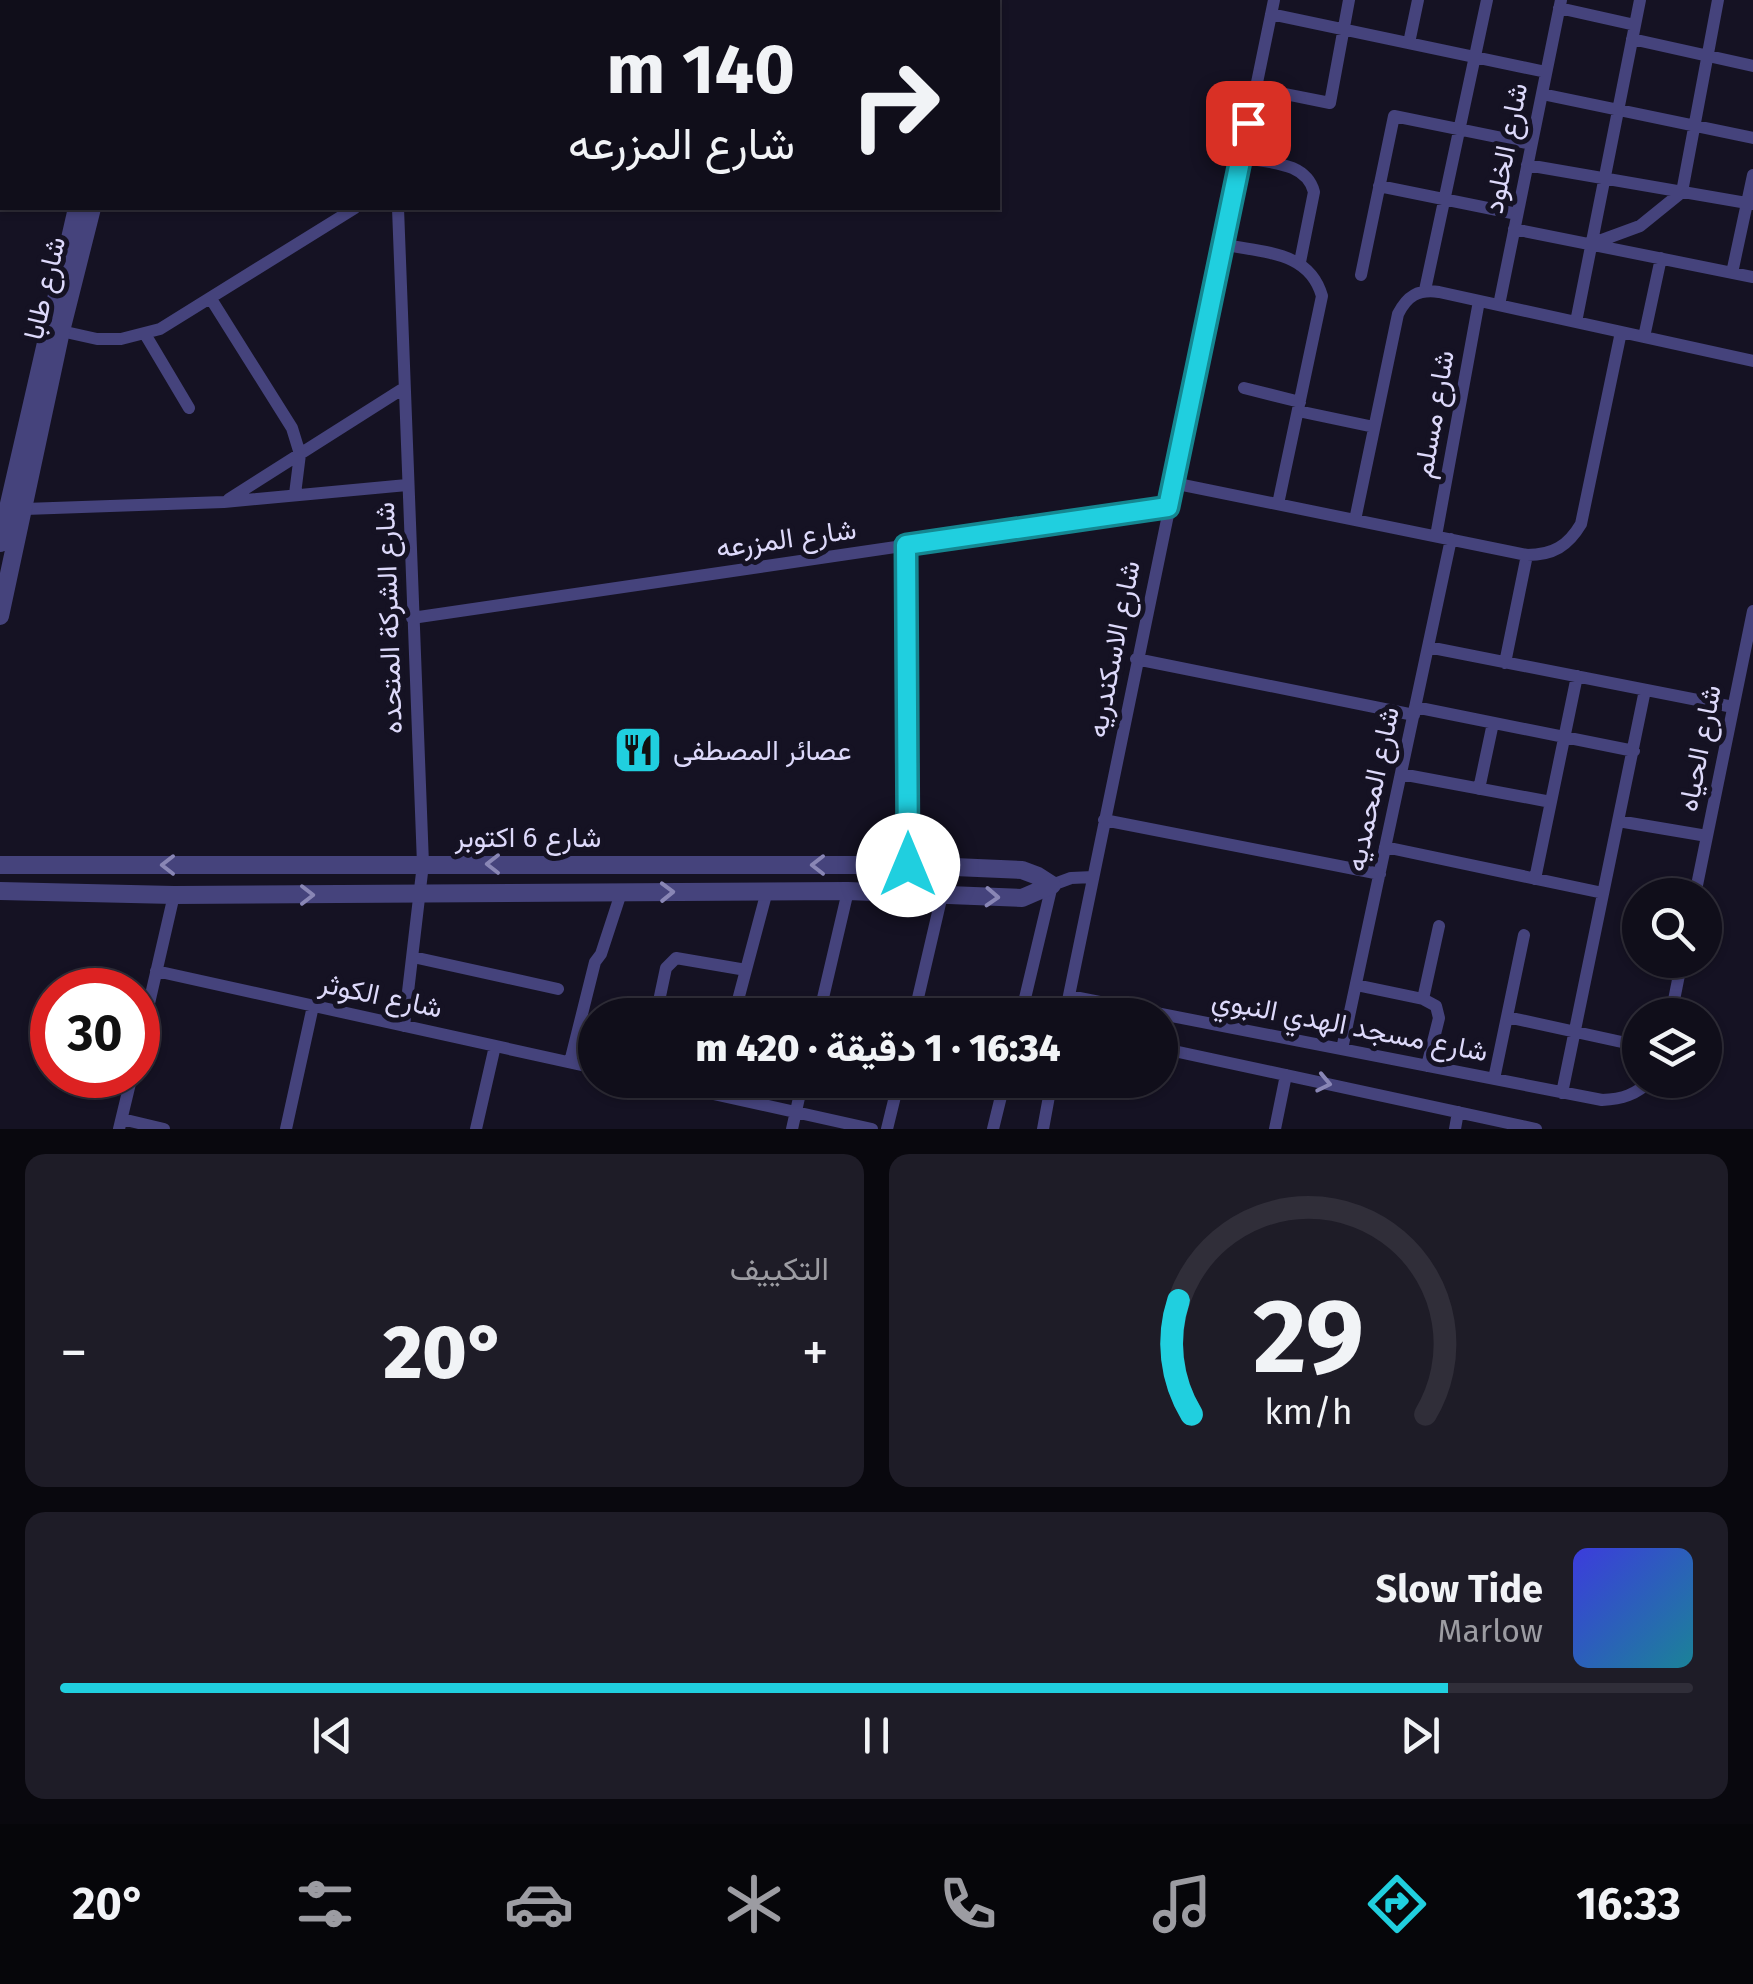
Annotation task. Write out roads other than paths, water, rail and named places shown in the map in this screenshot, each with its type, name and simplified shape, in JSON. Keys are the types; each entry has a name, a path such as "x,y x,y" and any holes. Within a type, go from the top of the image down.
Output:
{"street":[{"path":"1255,88 1330,103 1349,0"},
{"path":"1409,44 1418,0"},
{"path":"1425,290 1487,0"},
{"path":"1576,322 1640,0"},
{"path":"1592,244 1640,226 1682,192 1718,0"},
{"path":"1560,4 1633,32 1753,66"},
{"name":"شارع الخلود","path":"1498,305 1560,4"},
{"path":"1272,7 1343,30 1546,72"},
{"name":"شارع الاسكندريه","path":"1069,996 1272,7"},
{"path":"1542,94 1753,138"},
{"path":"1360,275 1394,116 1531,144"},
{"path":"1240,158 1296,168 1312,181 1314,192 1300,262"},
{"path":"1527,165 1750,204"},
{"path":"1732,273 1753,176"},
{"path":"1379,186 1445,200 1592,244 1753,277"},
{"name":"شارع طابا","path":"0,543 77,210"},
{"name":"شارع طابا","path":"0,616 61,330 91,210"},
{"path":"61,330 97,338 145,334 175,322 352,210"},
{"name":"شارع الشركة المتحده","path":"398,210 423,864 404,1026"},
{"path":"1222,244 1300,262 1318,282 1322,296 1278,504"},
{"path":"1644,337 1661,258"},
{"path":"1355,520 1398,314 1404,303 1425,290 1753,361"},
{"path":"211,298 292,428 300,454 295,494"},
{"name":"شارع مسلم","path":"1436,536 1479,301"},
{"path":"1172,482 1527,555 1544,555 1560,549 1581,524 1621,332"},
{"path":"145,334 189,408"},
{"path":"224,502 404,388"},
{"path":"1244,388 1374,427"},
{"path":"25,509 224,502 407,484"},
{"name":"شارع المزرعه","path":"412,618 1168,507"},
{"name":"شارع المحمديه","path":"1342,1049 1451,539"},
{"path":"906,545 908,865"},
{"path":"1505,662 1527,555"},
{"name":"شارع الحياه","path":"1698,878 1753,611"},
{"path":"1428,648 1733,707"},
{"path":"1136,659 1634,751"},
{"path":"1536,879 1578,676"},
{"path":"1622,1098 1602,1100 1562,1092 1646,690"},
{"path":"1479,788 1492,722"},
{"path":"1401,774 1552,802"},
{"path":"1104,820 1380,874"},
{"path":"1618,821 1707,836"},
{"path":"1385,847 1603,893"},
{"name":"شارع 6 اكتوبر","path":"0,866 908,865 1022,870 1052,885"},
{"name":"شارع 6 اكتوبر","path":"0,891 848,891 1022,898 1071,878 1093,878"},
{"path":"1024,998 1052,885"},
{"path":"822,998 848,891"},
{"path":"739,998 767,892"},
{"path":"570,1062 595,962 620,893"},
{"path":"157,968 174,894"},
{"path":"918,998 942,895"},
{"path":"1424,999 1439,926"},
{"path":"1494,1078 1524,935"},
{"path":"413,957 558,989"},
{"path":"660,998 666,968 676,958 746,970"},
{"name":"شارع الكوثر","path":"160,972 578,1064"},
{"path":"1356,985 1424,999 1436,1006 1439,1018 1427,1066"},
{"name":"شارع مسجد الهدي النبوي","path":"1069,996 1562,1092"},
{"path":"286,1129 313,1006"},
{"path":"1507,1018 1622,1042"},
{"path":"476,1129 495,1046"},
{"path":"1178,1052 1507,1126 1536,1129"},
{"path":"1275,1129 1286,1075"},
{"path":"126,1098 120,1124 164,1129"},
{"path":"751,1098 872,1129"},
{"path":"792,1129 799,1098"},
{"path":"887,1129 894,1098"},
{"path":"993,1129 1001,1098"},
{"path":"1043,1129 1049,1098"},
{"path":"1454,1129 1458,1112"}],"place":[{"name":"عصائر المصطفى","path":"638,750"}]}
